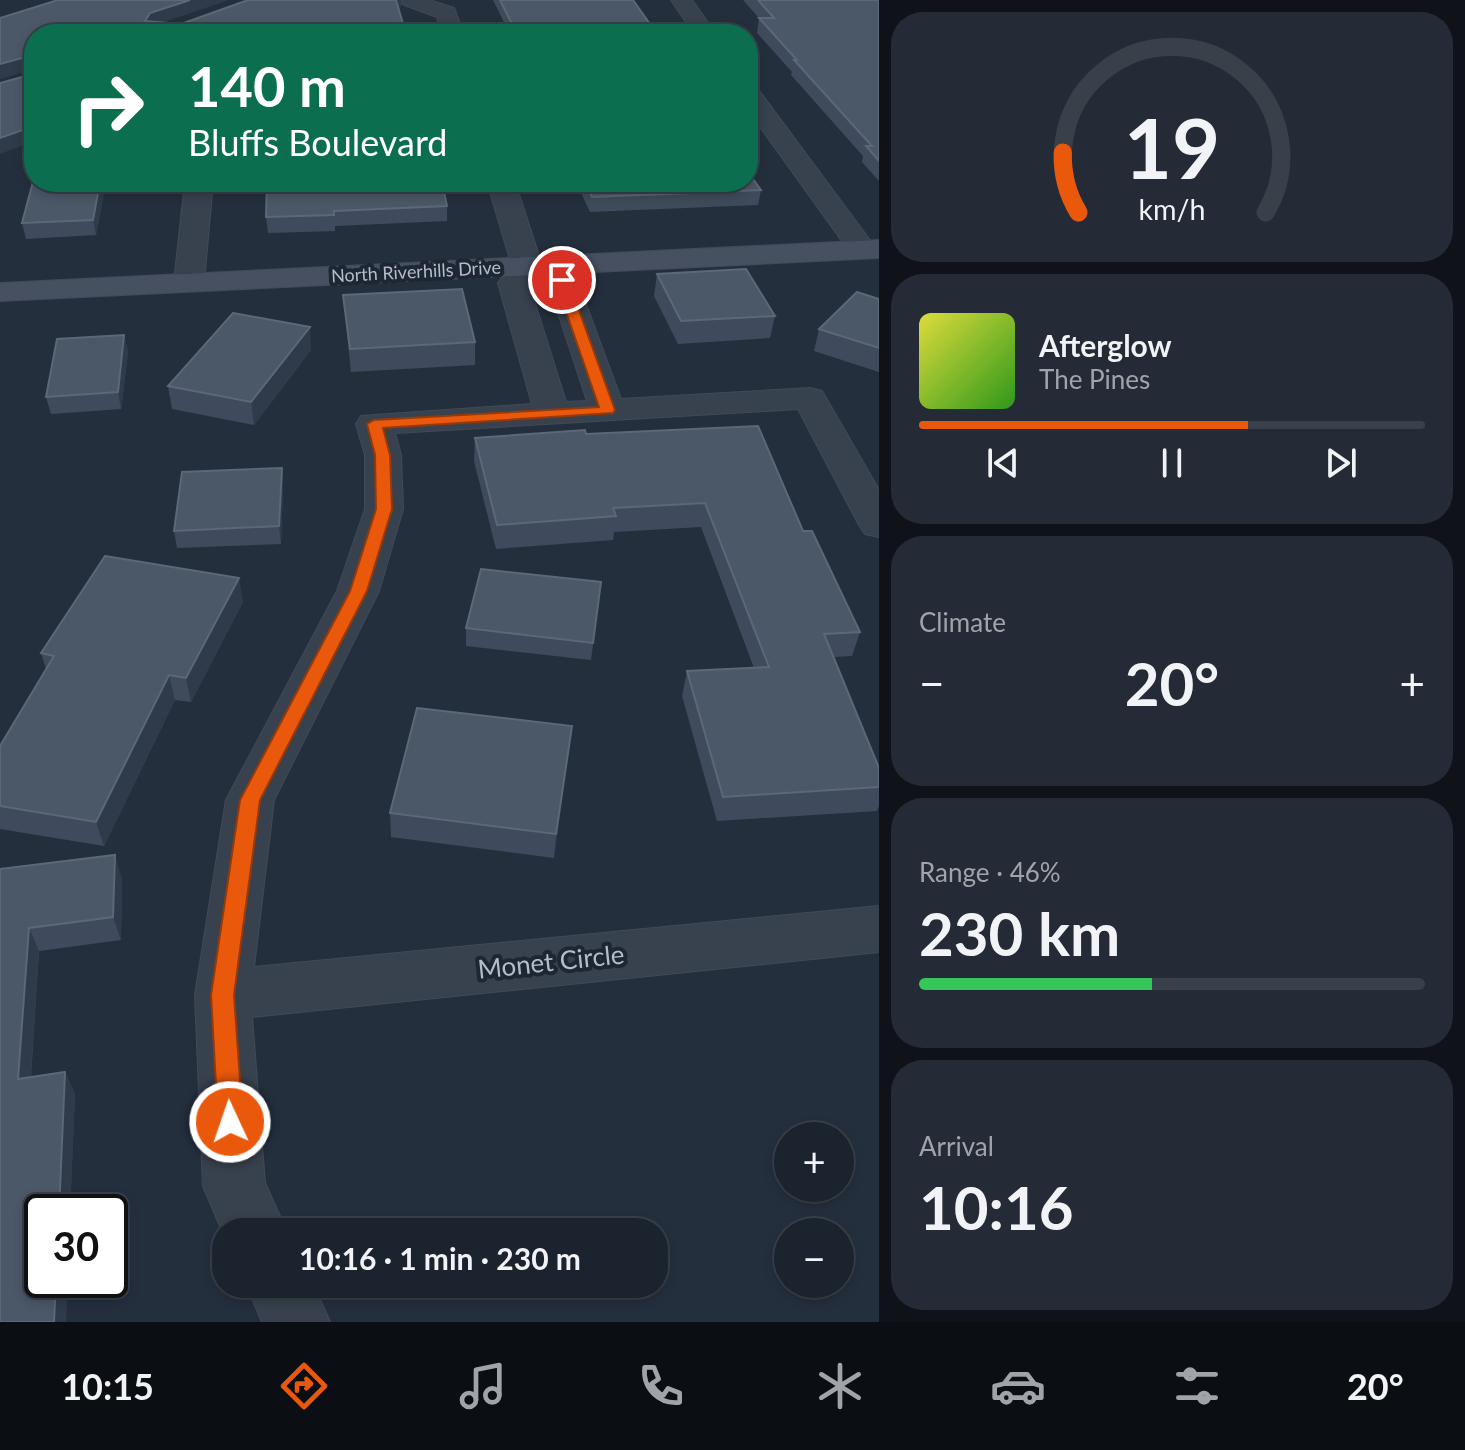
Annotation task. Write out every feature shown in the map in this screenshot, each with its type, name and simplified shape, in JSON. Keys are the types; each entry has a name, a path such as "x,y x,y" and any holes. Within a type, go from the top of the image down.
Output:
{"street":[{"path":"409,0 446,13 450,24"},
{"path":"681,0 698,24"},
{"path":"758,106 871,249"},
{"path":"189,282 198,192"},
{"path":"504,192 528,267"},
{"name":"North Riverhills Drive","path":"0,292 871,249"},
{"path":"528,267 562,280 608,410"},
{"path":"528,267 513,283 552,414"},
{"path":"249,1218 234,1186 223,995 250,800 358,591 384,509 383,455 374,424 810,398 879,525"},
{"name":"Monet Circle","path":"223,995 879,929"},
{"path":"285,1298 296,1322"}],"building":[{"path":"58,0 190,0 150,13 145,21 181,24 24,24 24,57 0,64 0,18"},
{"path":"248,0 396,0 403,24 181,24"},
{"path":"500,0 633,0 650,24 512,24"},
{"path":"758,0 879,0 879,161 866,146 872,146 759,18 774,18"},
{"path":"24,76 24,130 0,138 0,83"},
{"path":"30,192 98,192 93,220 22,223"},
{"path":"267,192 444,192 447,206 334,211 334,215 266,217"},
{"path":"590,192 713,192 592,197"},
{"path":"746,269 775,316 681,321 657,274"},
{"path":"462,289 475,342 350,349 343,295"},
{"path":"857,292 879,299 879,348 819,329"},
{"path":"233,313 310,327 251,402 168,386"},
{"path":"124,335 118,392 46,397 57,339"},
{"path":"758,426 803,531 812,531 860,632 824,634 879,768 879,787 723,797 687,671 769,667 705,503 613,508 616,516 497,525 475,438 585,430 586,434"},
{"path":"282,468 279,526 174,531 182,472"},
{"path":"105,556 239,578 186,678 169,675 96,822 0,806 0,746 54,656 41,653"},
{"path":"481,569 601,582 593,643 466,628"},
{"path":"417,708 572,726 556,834 390,813"},
{"path":"115,855 113,917 29,928 18,1079 65,1072 60,1194 24,1194 24,1298 55,1298 54,1322 0,1322 0,869"}],"route":[{"path":"230,1122 223,995 250,800 358,591 384,509 383,455 374,424 608,410 562,280"}]}
